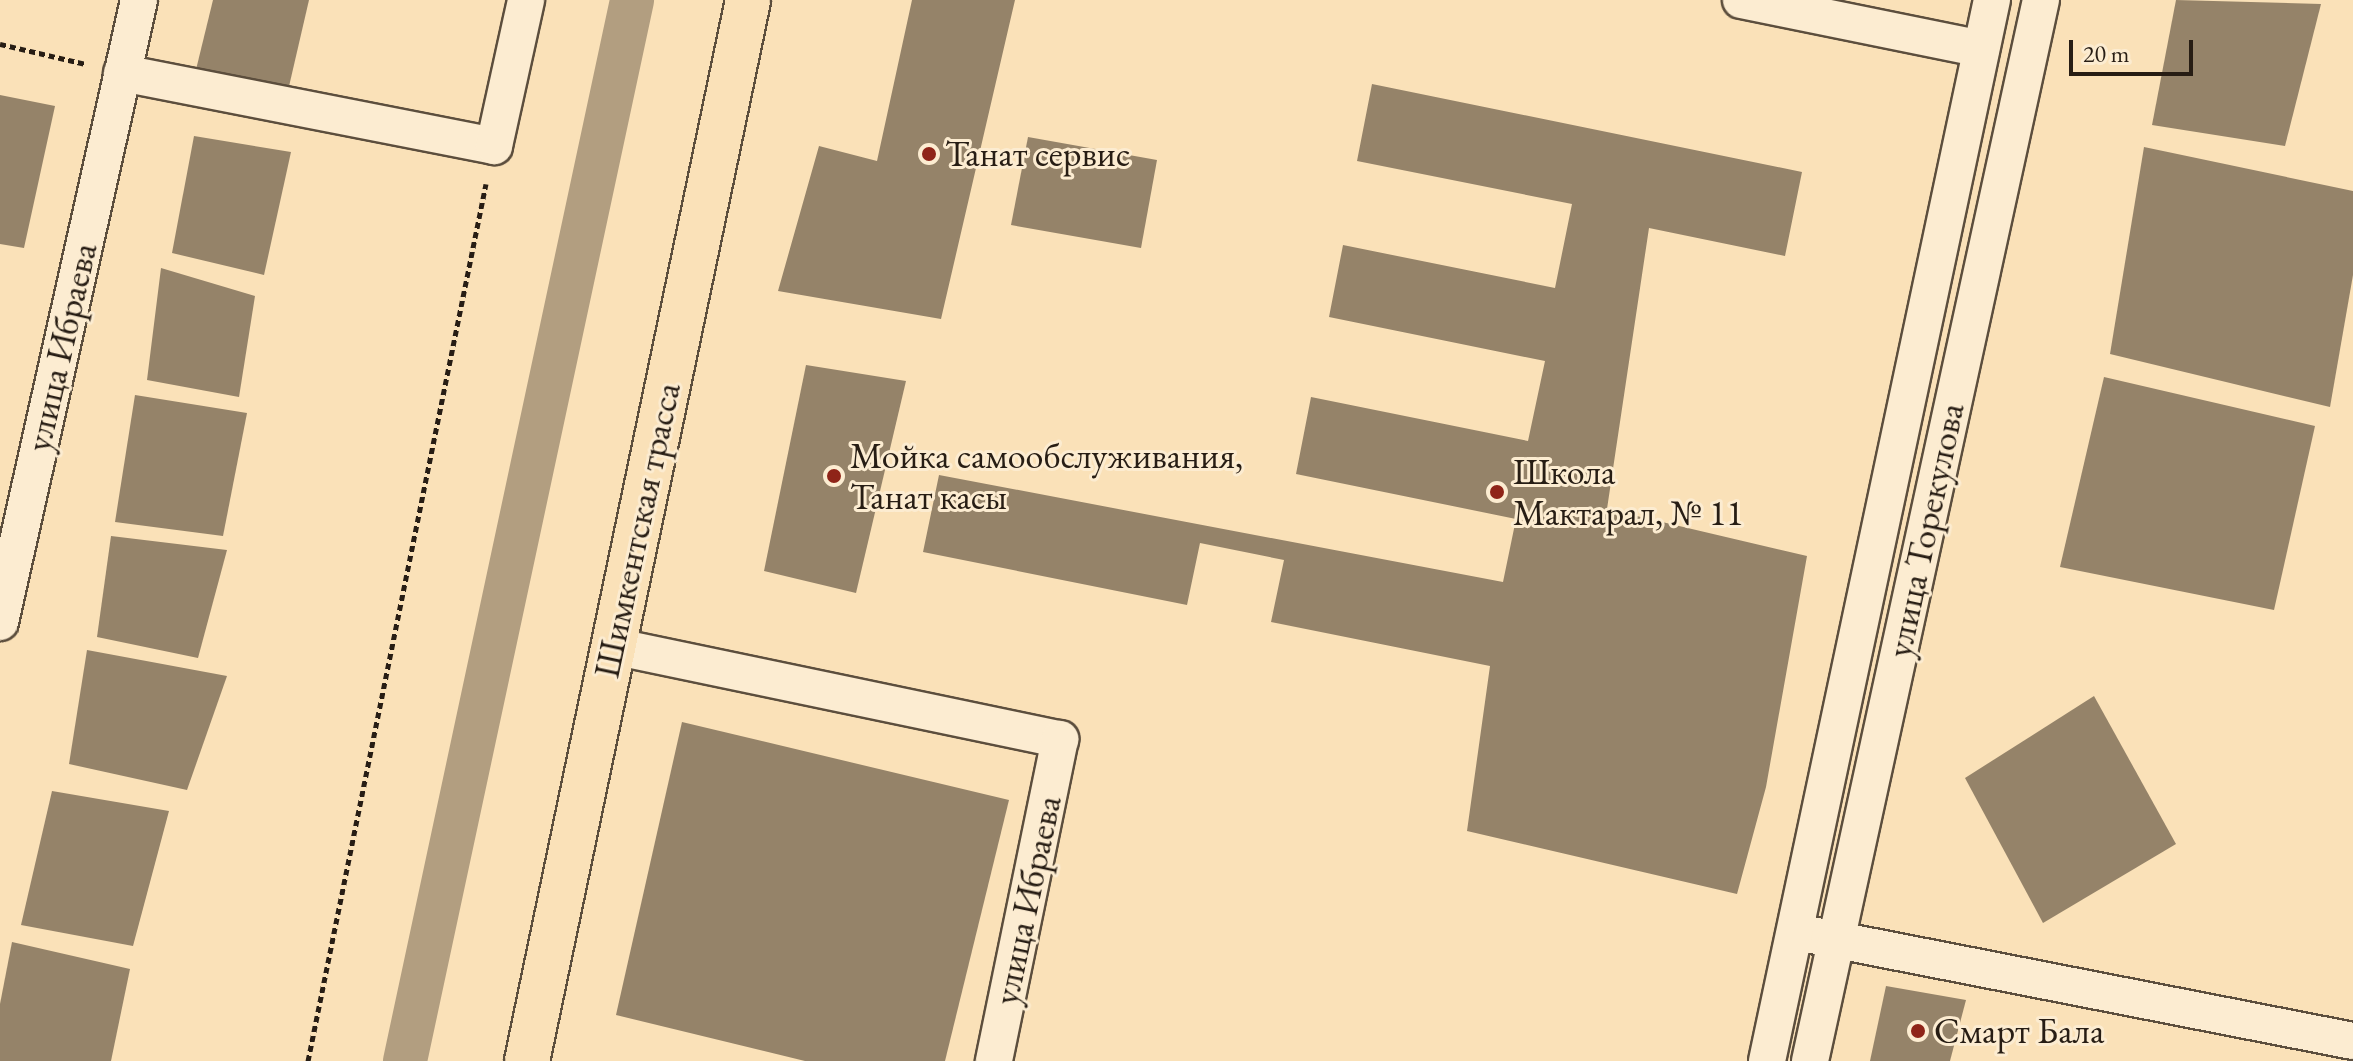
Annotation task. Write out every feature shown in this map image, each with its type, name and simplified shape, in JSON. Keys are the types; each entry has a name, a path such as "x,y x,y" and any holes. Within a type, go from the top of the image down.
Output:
{"main road":[{"name":"Шимкентская трасса","path":"527,1061 748,0"}],"street":[{"name":"улица Ибраева","path":"0,622 139,0"},
{"path":"122,73 494,146 526,0"},
{"path":"1741,0 1981,49"},
{"name":"улица Торекулова","path":"1767,1061 1992,0"},
{"name":"улица Торекулова","path":"1810,1061 2041,0"},
{"name":"улица Ибраева","path":"613,646 1060,739 994,1061"},
{"path":"1794,932 2353,1041"}],"path":[{"path":"0,44 122,73"},
{"path":"308,1061 494,146"}],"building":[{"path":"213,0 309,0 284,108 192,86"},
{"name":"Танат сервис","path":"912,0 1015,0 941,319 778,291 819,146 877,161"},
{"path":"2176,0 2321,4 2285,146 2152,125"},
{"name":"Школа Мактарал, № 11","path":"1372,84 1802,172 1785,256 1649,228 1607,509 1807,556 1766,787 1737,894 1467,831 1490,666 1271,622 1284,560 1200,543 1187,605 923,552 939,475 1503,582 1516,519 1296,474 1311,397 1528,441 1545,361 1329,317 1343,245 1555,288 1572,204 1357,161"},
{"path":"0,95 55,106 24,248 0,244"},
{"path":"194,136 291,152 264,275 172,253"},
{"path":"1028,137 1157,160 1141,248 1011,225"},
{"path":"2144,147 2353,191 2353,275 2330,407 2110,354"},
{"path":"161,268 255,296 239,397 147,380"},
{"name":"Мойка самообслуживания, Танат касы","path":"806,365 906,381 856,593 764,571"},
{"path":"2104,377 2315,426 2274,610 2060,567"},
{"path":"135,395 247,413 223,536 115,522"},
{"path":"111,536 227,550 198,658 97,637"},
{"path":"87,650 227,676 187,790 69,764"},
{"path":"2094,696 2176,844 2043,923 1965,778"},
{"path":"682,722 1009,800 945,1061 805,1061 616,1015"},
{"path":"52,791 169,811 133,946 21,925"},
{"path":"12,942 130,969 111,1061 0,1061 0,1004"},
{"name":"Смарт Бала","path":"1886,986 1966,1000 1950,1061 1870,1061"}],"waterway":[{"path":"405,1061 632,0"}],"place":[{"name":"Танат сервис","path":"929,154"},
{"name":"Мойка самообслуживания, Танат касы","path":"834,476"},
{"name":"Школа Мактарал, № 11","path":"1497,492"},
{"name":"Смарт Бала","path":"1918,1031"}]}
